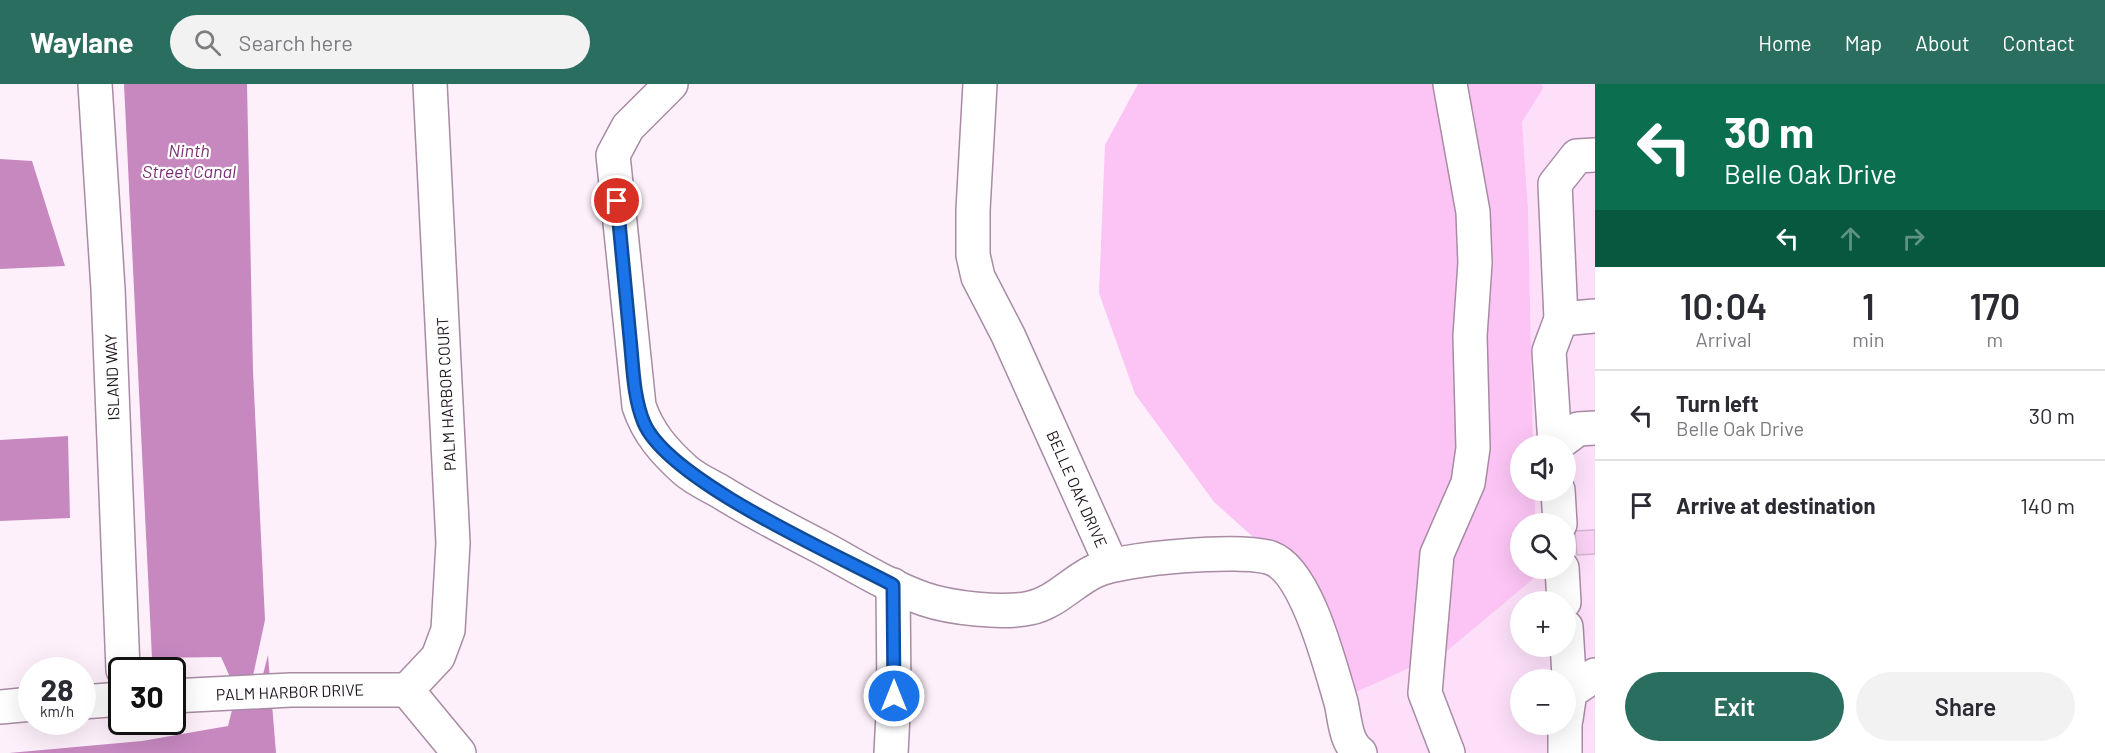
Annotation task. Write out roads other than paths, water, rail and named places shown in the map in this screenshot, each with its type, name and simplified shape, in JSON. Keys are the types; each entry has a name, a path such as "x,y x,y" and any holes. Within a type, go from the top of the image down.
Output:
{"street":[{"name":"ISLAND WAY","path":"95,84 108,289 122,657"},
{"name":"PALM HARBOR COURT","path":"407,690 438,657 451,614 452,532 430,84"},
{"path":"671,84 628,127 613,155 639,406 645,424 658,444 687,471 751,511 924,599 947,605 1008,610 1031,608 1111,564"},
{"name":"BELLE OAK DRIVE","path":"980,84 973,210 973,255 978,276 1008,335 1111,564 1244,553 1270,558 1284,565 1292,573 1311,611 1341,703 1350,741 1360,753"},
{"path":"1448,753 1425,693 1437,554 1468,483 1473,448 1470,336 1475,263 1473,212 1450,84"},
{"path":"1554,435 1549,351 1561,320 1555,184 1577,156 1595,155"},
{"path":"1561,320 1595,316"},
{"path":"1569,435 1578,429 1595,428"},
{"path":"891,753 893,585"},
{"path":"1571,657 1577,696"},
{"name":"PALM HARBOR DRIVE","path":"186,695 267,691 407,690"},
{"path":"407,690 459,753"},
{"path":"0,707 18,705"},
{"path":"1565,735 1565,753"}],"water":[{"name":"Ninth Street Canal","path":"124,84 247,84 253,371 265,620 253,676 230,677 221,657 152,657"},
{"path":"0,159 32,161 65,266 0,269"},
{"path":"68,436 70,518 0,521 0,440"},
{"path":"268,655 276,753 9,753 142,741 228,726 237,690 261,682"}]}
